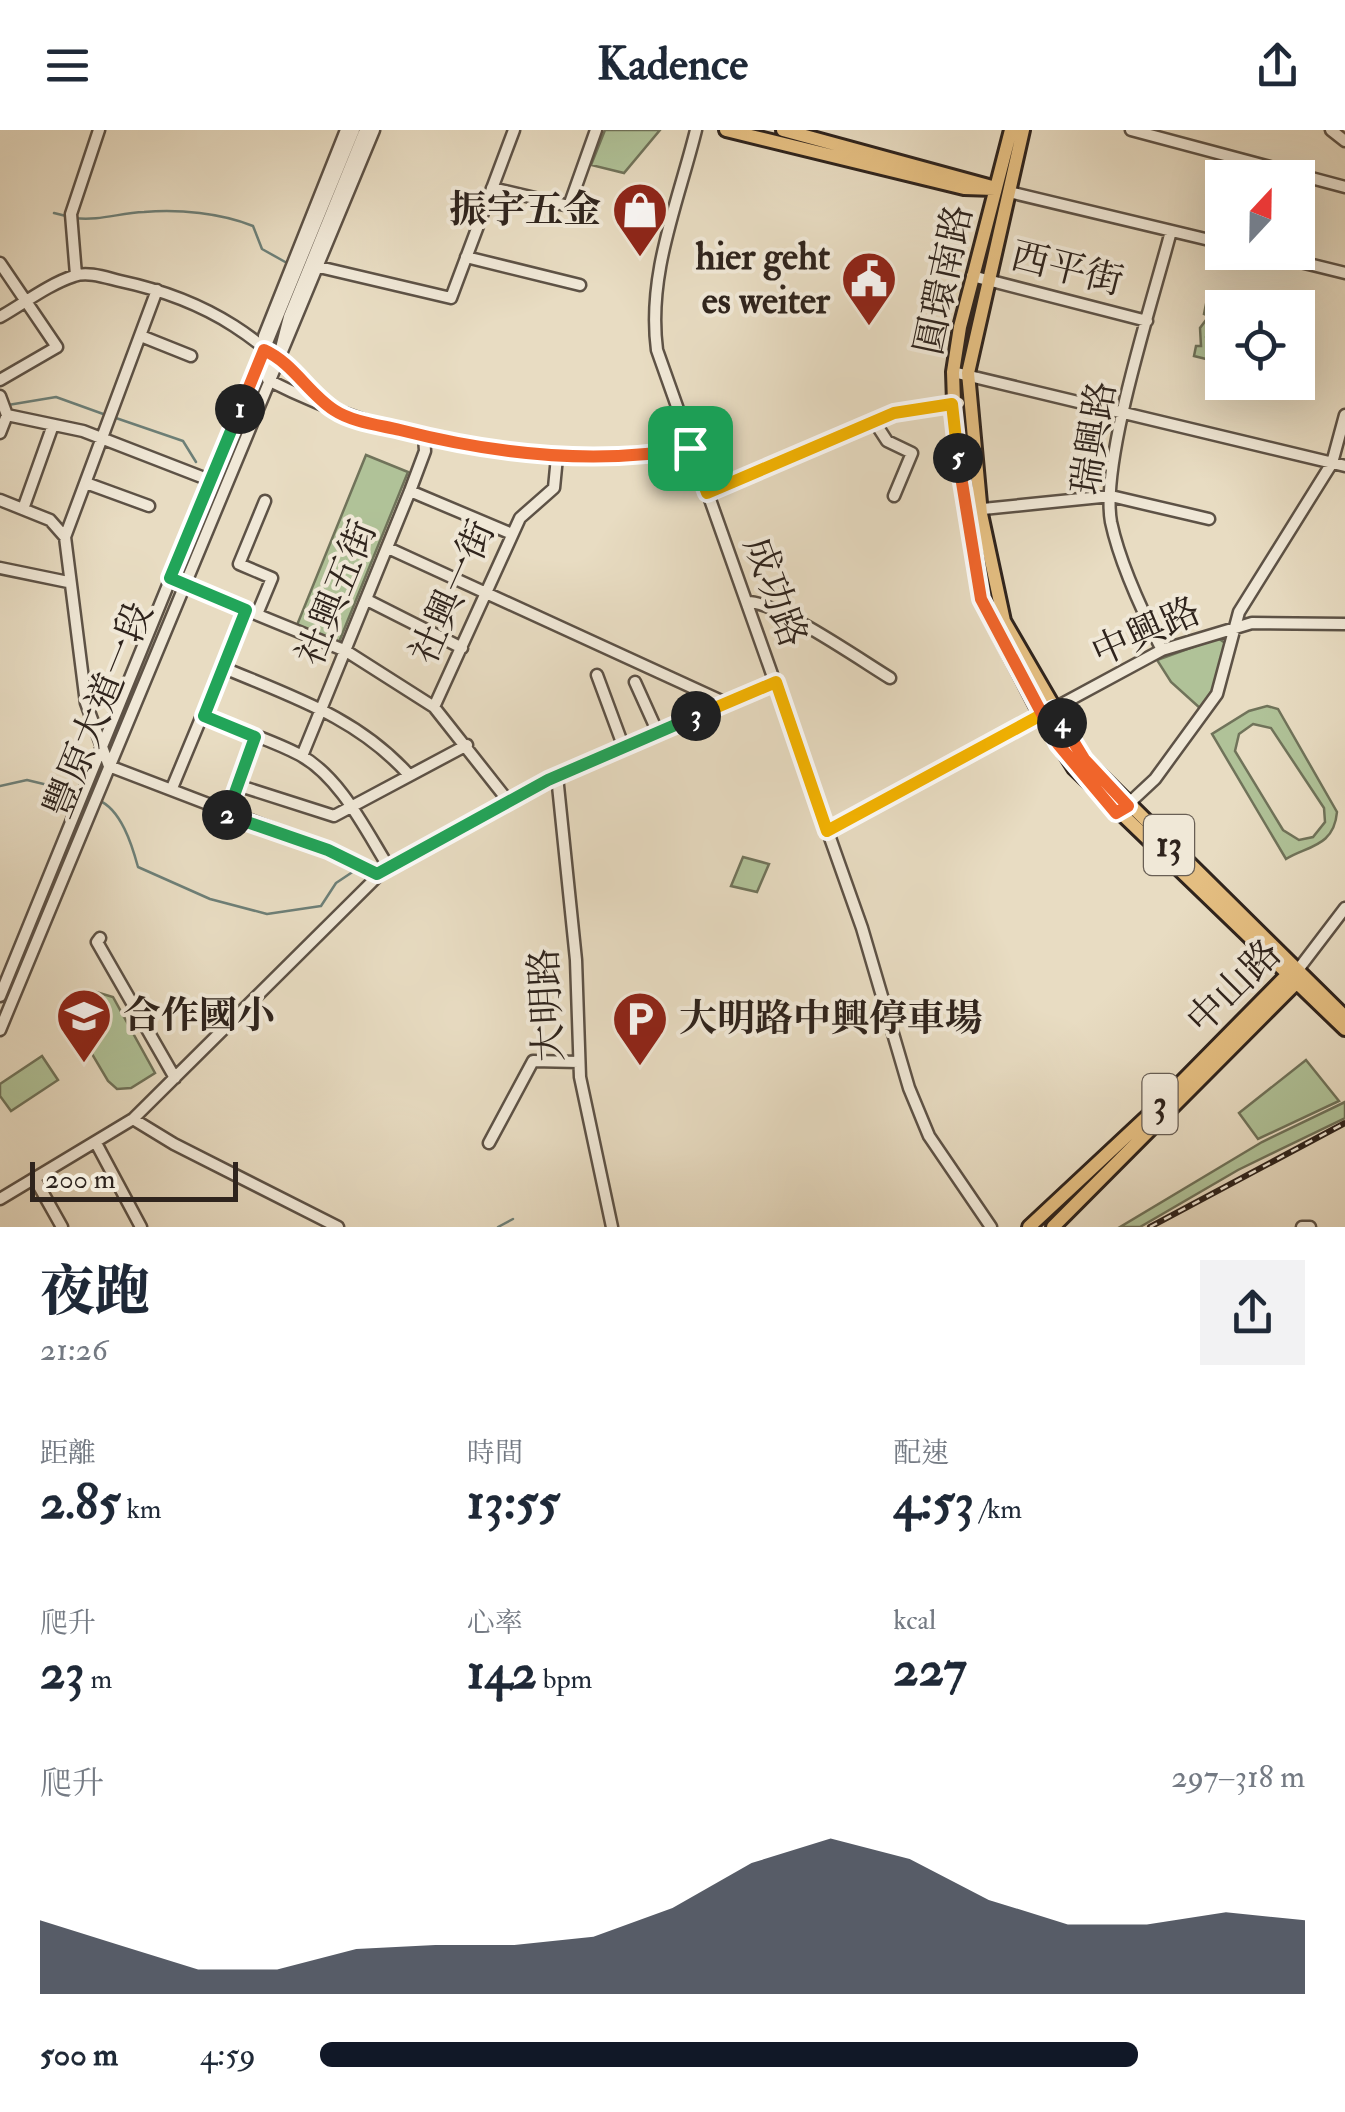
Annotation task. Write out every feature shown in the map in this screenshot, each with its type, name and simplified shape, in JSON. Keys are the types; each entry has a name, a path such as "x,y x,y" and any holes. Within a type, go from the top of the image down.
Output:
{"main road":[{"path":"726,130 966,188 1002,190"},
{"path":"783,130 948,172 1002,190"},
{"name":"13","path":"1002,190 1011,130"},
{"name":"13","path":"1002,190 1024,130"},
{"name":"圓環南路","path":"1002,190 953,372 952,404 965,510 981,599 1041,715 1074,768 1292,976"},
{"name":"圓環南路","path":"980,278 968,402 992,582 1004,620 1054,709 1084,759 1122,810"},
{"path":"1292,976 1345,1017"},
{"path":"1292,976 1345,1029"},
{"name":"中山路","path":"1029,1227 1292,976"},
{"name":"中山路","path":"1053,1227 1292,976"}],"street":[{"path":"76,275 71,214 99,130"},
{"name":"豐原大道一段","path":"264,350 264,336 346,130"},
{"path":"286,315 354,130"},
{"path":"286,315 364,130"},
{"name":"豐原大道一段","path":"0,1030 182,584 374,130"},
{"path":"319,267 451,298 514,130"},
{"path":"492,188 569,206 596,130"},
{"name":"成功路","path":"696,130 656,277 653,318 657,350 776,682 922,1120 990,1227"},
{"path":"1131,130 1345,187"},
{"path":"1331,130 1345,141"},
{"path":"1002,190 1205,240"},
{"name":"瑞興路","path":"1162,650 1112,523 1111,496 1113,463 1171,231"},
{"path":"466,257 580,284"},
{"path":"0,263 57,347 0,380"},
{"path":"1315,266 1345,273"},
{"path":"0,317 76,275 157,290 212,309 264,350 279,357 332,409"},
{"name":"西平街","path":"980,278 1147,321"},
{"path":"157,290 65,536 86,704 101,747 109,766 328,850 377,874"},
{"name":"豐原大道一段","path":"0,996 264,350 286,315"},
{"name":"豐原大道一段","path":"279,357 286,315"},
{"path":"142,336 191,356"},
{"path":"264,350 268,380 332,409 424,436 556,456 656,454 690,448"},
{"path":"953,372 1345,466"},
{"path":"0,396 7,415 0,433"},
{"path":"707,493 874,421 921,406 968,402"},
{"path":"7,415 102,439 212,481"},
{"path":"1122,810 1155,779 1217,694 1239,612 1332,463 1345,415"},
{"path":"874,421 887,441 912,453 894,496"},
{"path":"23,509 53,425"},
{"name":"社興五街","path":"302,756 426,451 424,436"},
{"name":"社興一街","path":"434,707 520,518 554,488 556,456"},
{"path":"86,484 149,506"},
{"path":"410,491 512,534"},
{"path":"965,510 1111,496 1208,519"},
{"path":"0,500 50,520 65,536"},
{"path":"172,788 224,668 272,578 239,564 265,500"},
{"path":"388,548 726,704"},
{"path":"0,568 68,582"},
{"path":"170,578 346,651 434,707 510,802"},
{"path":"367,600 462,648"},
{"path":"747,602 777,612 890,678"},
{"name":"中興路","path":"827,831 1162,650 1235,627 1345,624"},
{"path":"224,668 322,709 383,746 409,775"},
{"path":"597,675 624,748"},
{"path":"634,682 658,733"},
{"path":"0,1199 134,1119 388,866 557,776 776,682"},
{"path":"204,716 302,756 351,807 388,866"},
{"path":"226,814 255,737"},
{"path":"238,785 320,815 334,816 466,745"},
{"name":"大明路","path":"557,776 576,960 579,1062 588,1125 612,1227"},
{"name":"中山路","path":"1292,976 1345,908"},
{"path":"100,938 96,942 175,1078"},
{"path":"490,1142 533,1061 579,1062"},
{"path":"134,1119 174,1144 338,1227"},
{"path":"96,1142 142,1227"},
{"path":"35,1179 62,1227"}],"green space":[{"path":"605,130 660,130 624,173 591,165"},
{"path":"1205,321 1205,359 1194,356 1196,346 1201,346 1200,328"},
{"path":"366,455 408,472 339,642 297,625"},
{"path":"1218,638 1225,643 1213,689 1201,709 1171,682 1157,660"},
{"path":"1267,706 1278,709 1337,812 1335,824 1325,839 1286,859 1212,734 1249,711","holes":["1253,724 1271,728 1324,808 1325,822 1313,837 1299,840 1283,830 1235,751 1239,734"]},
{"path":"743,857 769,864 757,892 731,886"},
{"path":"96,992 113,997 155,1073 131,1088 117,1089 108,1081 63,1005"},
{"path":"42,1056 58,1080 11,1111 0,1096 0,1084"},
{"path":"1306,1060 1339,1101 1258,1139 1239,1113"},
{"path":"1345,1102 1345,1118 1238,1170 1140,1227 1120,1227 1262,1142"}],"waterway":[{"path":"74,218 171,211 227,218 253,226 262,249 287,263"},
{"path":"54,213 66,216"},
{"path":"8,405 56,397 106,415"},
{"path":"113,417 183,441 196,462"},
{"path":"0,786 27,780 81,793"},
{"path":"98,800 119,819 138,867 210,899 267,914 321,906 336,883 354,871"},
{"path":"498,1227 513,1219"}],"railway":[{"path":"1150,1227 1345,1123"}],"place":[{"name":"振宇五金","path":"640,259"},
{"name":"hier geht es weiter","path":"869,328"},
{"name":"合作國小","path":"84,1065"},
{"name":"大明路中興停車場","path":"640,1068"}],"route":[{"path":"690,448 656,454 528,455 424,436 341,414 279,357 264,350 170,578 246,610 204,716 255,737 226,814 328,850 377,874 410,852 548,780 776,682 827,831 1041,715 1054,709 1084,759 1128,806 1116,813 1074,768 1041,715 981,599 952,404 894,413 707,493 690,448"}]}
